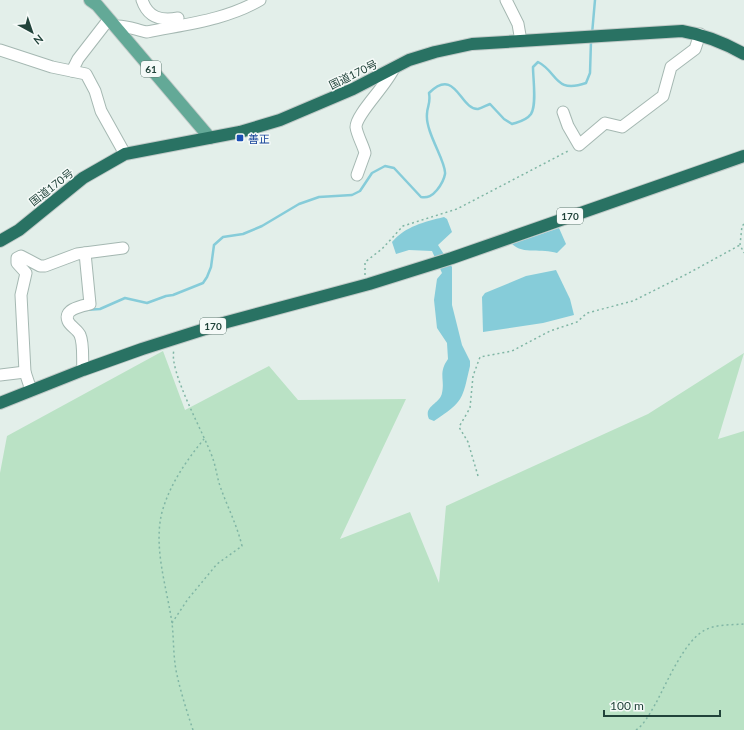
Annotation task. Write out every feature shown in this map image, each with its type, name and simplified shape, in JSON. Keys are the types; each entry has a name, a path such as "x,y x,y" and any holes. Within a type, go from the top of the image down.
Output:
{"highway":[{"name":"国道170号","path":"0,241 19,230 40,211 83,178 125,154 210,138 280,120 323,103 409,60 442,50 472,44 682,31 700,34 720,41 744,54"},
{"name":"170","path":"688,175 744,148"},
{"name":"170","path":"0,403 83,370 176,338 226,322 365,285 431,265 744,156"}],"main road":[{"name":"61","path":"90,0 112,23 210,138"}],"street":[{"path":"142,0 154,16 164,21 224,10 226,16"},
{"path":"72,70 78,59 112,23 124,25 138,31 147,32 226,16 243,10 260,0"},
{"path":"506,0 518,24 521,41"},
{"path":"563,112 568,126 579,145 606,123 622,127 663,96 671,67 695,49 700,34"},
{"path":"0,50 52,67 86,74 95,90 101,111 125,154"},
{"path":"357,174 365,153 356,126 362,110 379,92 394,68"},
{"path":"32,390 25,372 21,295 26,273 17,263 17,258 21,256 27,257 40,266 46,266 85,253 123,248"},
{"path":"83,370 80,335 68,321 67,316 68,312 75,308 90,304 85,253"},
{"path":"0,375 25,372"}],"path":[{"path":"365,285 365,262 382,249 404,226 457,209 579,145"},
{"path":"744,224 742,226 740,245 744,253"},
{"path":"478,476 468,442 459,427 470,408 473,376 480,357 512,351 550,331 577,322 587,313 633,301 740,245"},
{"path":"172,624 188,599 217,564 242,546 237,525 219,484 213,458 186,395 180,386 173,353 176,338"},
{"path":"193,730 177,673 172,624 160,551 160,528 162,512 174,481 204,439"},
{"path":"636,730 651,710 678,665 683,652 696,636 705,630 716,626 744,624"}],"green space":[{"path":"163,351 185,410 269,366 298,400 406,399 340,539 410,512 439,583 446,506 648,414 744,353 718,439 744,431 744,730 0,730 0,473 7,436"}],"water":[{"path":"444,217 447,219 452,232 438,245 452,267 452,305 462,345 470,361 470,366 460,399 451,409 434,421 429,419 428,411 441,397 443,388 442,372 448,359 447,343 437,328 434,300 437,279 442,273 432,251 409,250 396,254 392,242 409,228"},
{"path":"559,228 566,244 557,253 522,249 512,244"},
{"path":"556,270 570,299 574,315 543,323 483,332 482,297 485,293 526,276"}],"waterway":[{"path":"592,34 595,0"},
{"path":"85,310 100,309 125,298 147,303 173,295 203,283 211,267 214,245 223,237 243,234 262,226 299,204 319,197 352,195 360,191 372,173 385,166 394,168 421,197 430,196 440,186 445,174 445,169 432,138 427,121 427,111 430,100 429,93 438,86 446,84 452,86 472,107 478,109 490,104 504,119 512,124 519,122 529,116 533,110 533,67 538,62 562,84 568,86 576,86 586,83 590,73 591,41"}],"place":[{"name":"善正","path":"240,138"}]}
